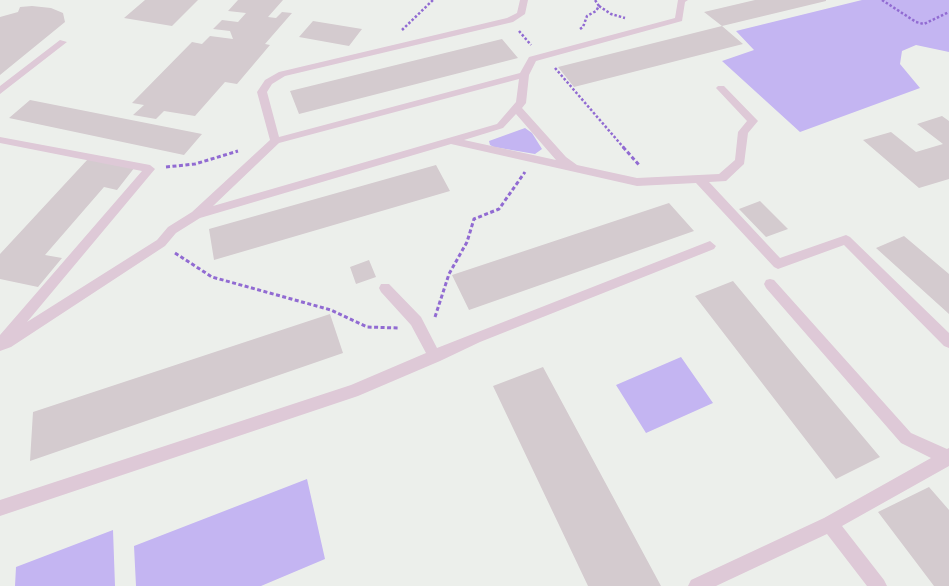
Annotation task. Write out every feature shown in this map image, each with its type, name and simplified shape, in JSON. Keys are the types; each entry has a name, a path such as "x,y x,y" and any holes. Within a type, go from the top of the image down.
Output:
{"lane":[{"path":"275,140 262,92 268,82 282,74 510,20 521,14 524,0"},
{"path":"196,215 500,126 521,103 524,75 532,59 680,19 682,1 684,0"},
{"path":"0,91 63,42"},
{"path":"0,346 161,243 172,230 196,215 275,140 524,75"},
{"path":"450,140 637,182 722,178 740,162 743,132 753,121 721,88"},
{"path":"516,108 562,160 578,168"},
{"path":"0,140 150,169 0,346"},
{"path":"699,179 778,264 846,240 949,342"},
{"path":"0,508 353,391 475,338 710,246"},
{"path":"770,284 906,438 949,457"},
{"path":"385,288 416,322 435,357"},
{"path":"697,586 830,524 949,457"},
{"path":"830,524 878,586"}],"path":[{"path":"380,51 433,0"},
{"path":"568,50 568,40 583,27 587,16 596,11 599,6 595,0"},
{"path":"882,0 916,22 924,24 949,12"},
{"path":"510,20 540,57 553,65 653,181"},
{"path":"150,169 195,164 239,151"},
{"path":"161,243 212,277 331,310 367,327 421,329 436,315 450,274 467,242 474,219 498,209 535,159"}],"shaded area":[{"path":"862,0 949,0 949,52 916,45 902,51 900,64 920,88 800,132 722,61 754,50 736,31"},
{"path":"525,128 532,133 542,149 535,154 490,145 489,141"},
{"path":"681,357 713,403 646,433 616,385"},
{"path":"307,479 325,559 261,586 136,586 134,546"},
{"path":"113,530 115,586 15,586 16,567"}],"building":[{"path":"145,0 198,0 172,26 124,18"},
{"path":"238,0 283,0 268,17 276,18 282,12 292,13 265,44 270,45 237,84 225,82 195,116 164,111 156,119 133,115 144,105 132,103 192,42 202,44 210,36 233,39 230,31 213,29 222,20 238,22 246,13 228,11"},
{"path":"755,0 826,1 722,26 704,12"},
{"path":"20,7 51,8 63,13 65,22 0,75 0,17 18,12"},
{"path":"313,21 362,29 349,46 299,37"},
{"path":"722,26 743,44 574,87 558,67"},
{"path":"502,39 518,58 299,114 290,91"},
{"path":"30,100 202,134 184,155 9,118"},
{"path":"942,116 949,121 949,179 919,188 863,140 891,132 916,152 943,144 917,124"},
{"path":"88,159 135,167 117,190 104,187 45,255 62,258 38,287 0,279 0,254"},
{"path":"436,165 450,191 214,260 209,229"},
{"path":"760,201 788,229 766,237 739,209"},
{"path":"669,203 694,231 469,310 452,275"},
{"path":"904,236 949,274 949,314 876,248"},
{"path":"369,260 376,277 356,284 350,267"},
{"path":"733,281 880,457 836,479 695,296"},
{"path":"330,314 343,353 30,461 33,412"},
{"path":"543,367 661,586 588,586 493,386"},
{"path":"929,487 949,510 949,586 934,586 878,512"}]}
